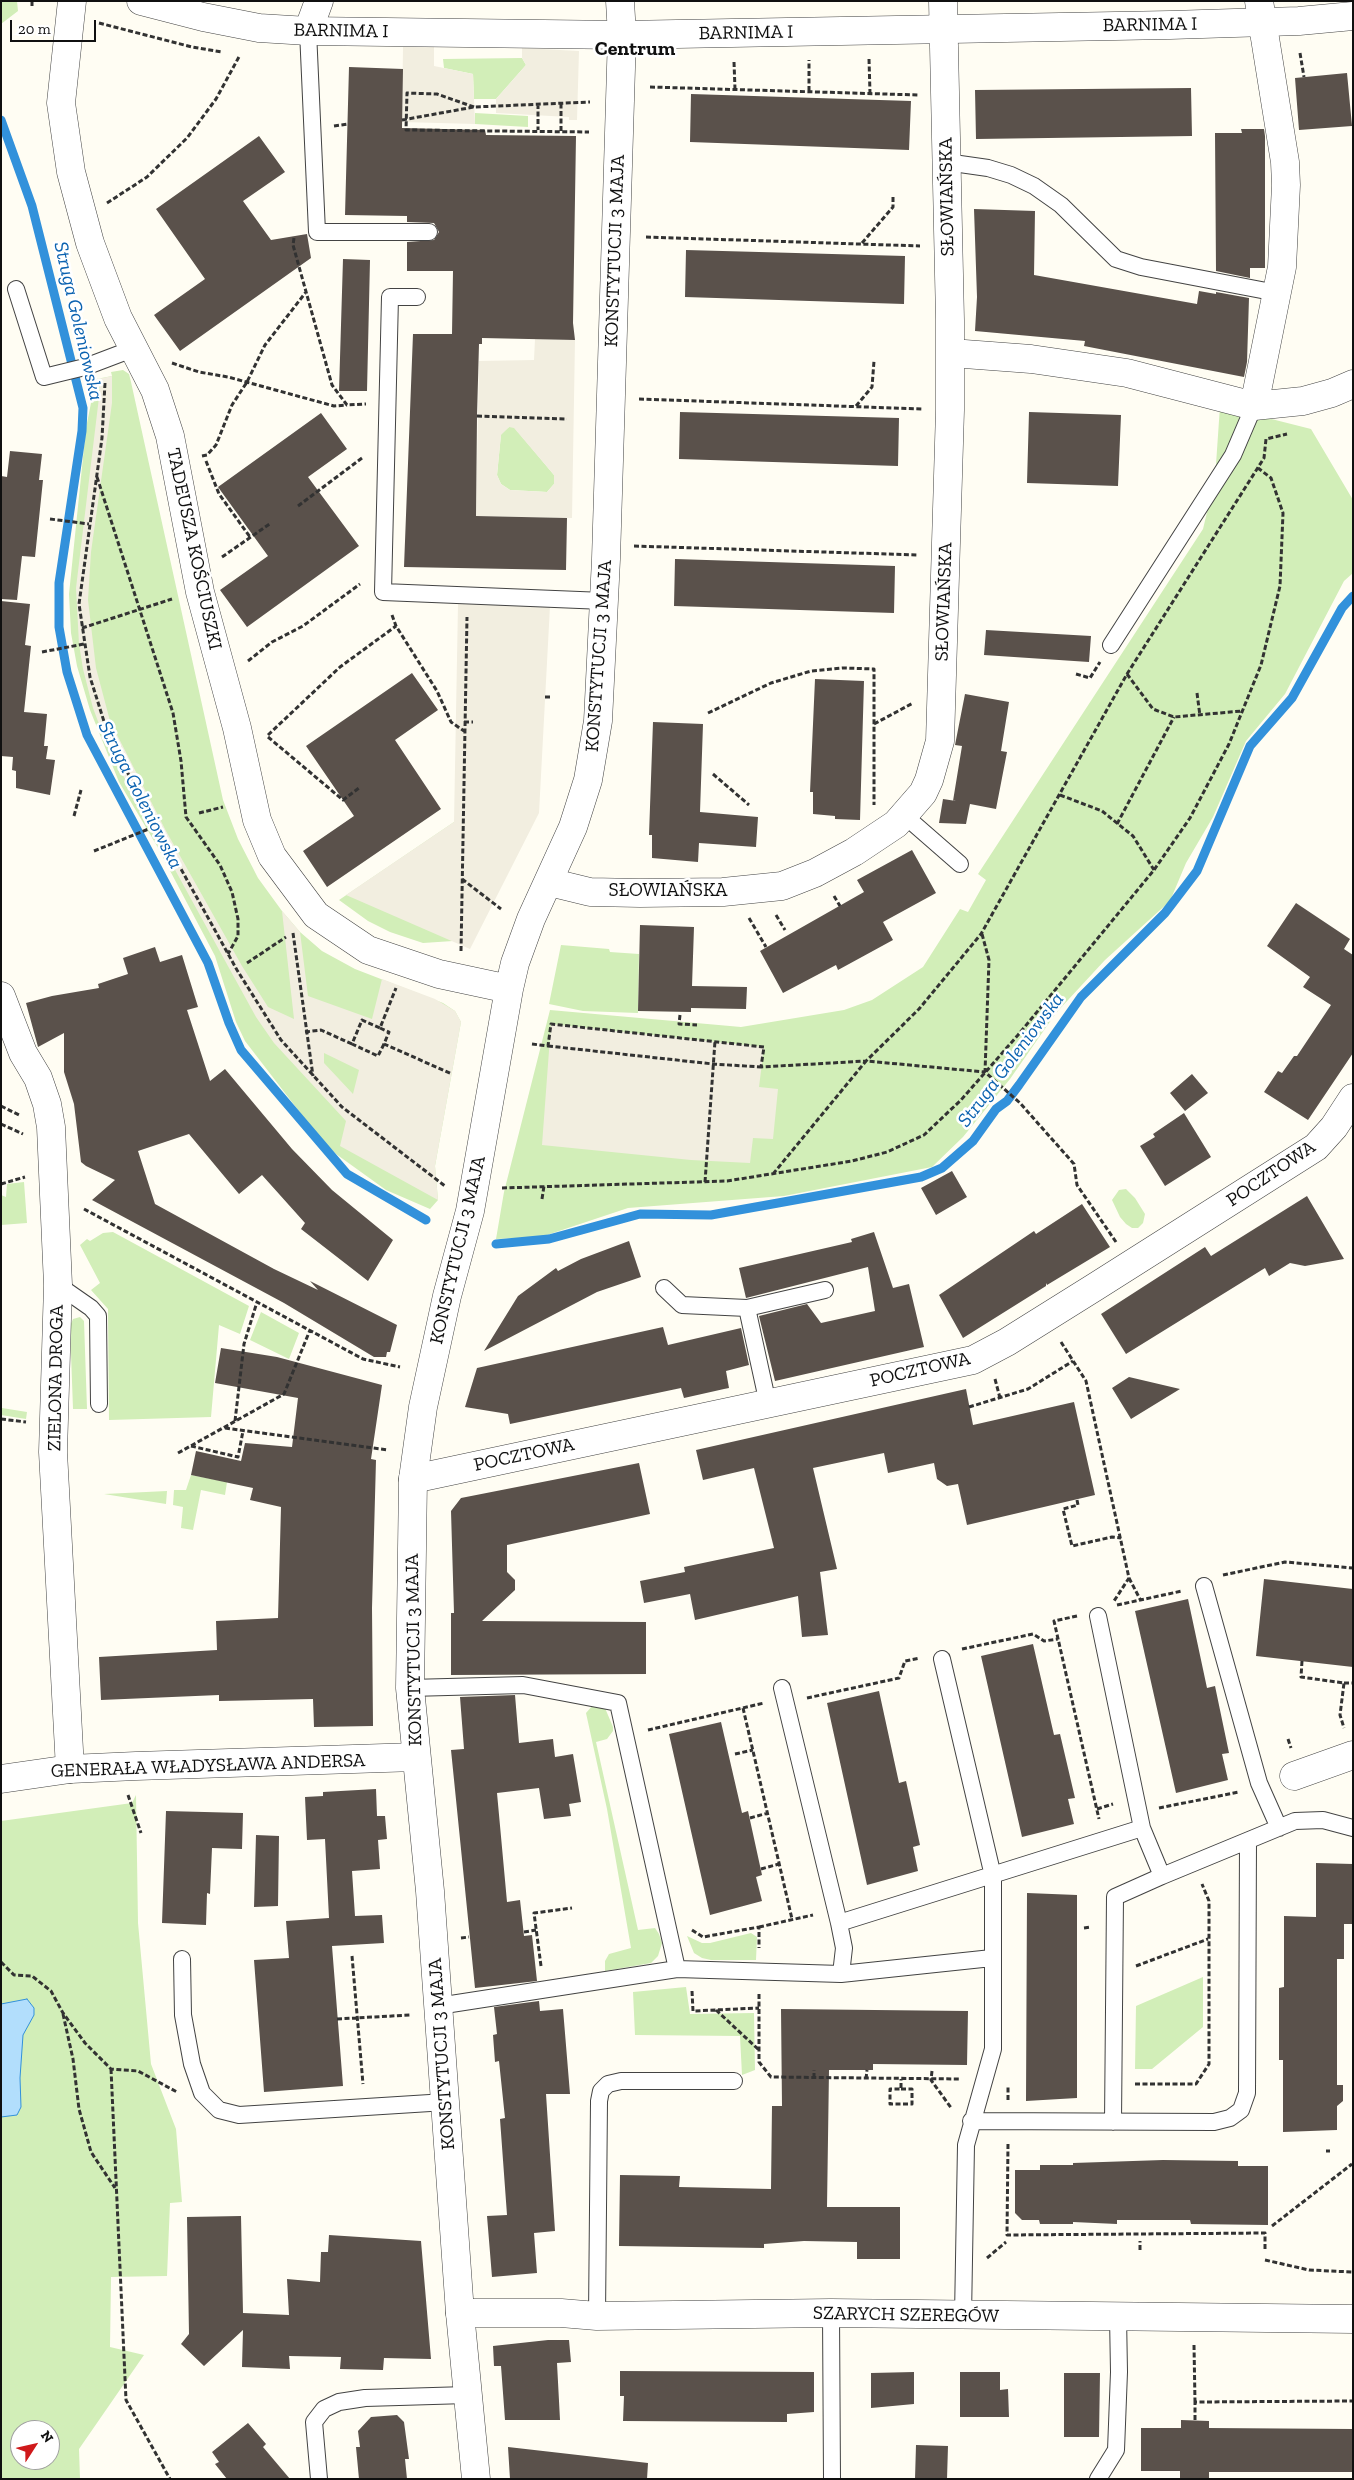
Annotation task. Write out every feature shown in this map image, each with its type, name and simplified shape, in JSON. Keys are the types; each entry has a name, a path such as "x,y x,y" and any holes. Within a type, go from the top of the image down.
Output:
{"street":[{"name":"TADEUSZA KOŚCIUSZKI","path":"72,1 61,103 71,172 90,242 118,318 155,390 170,436 200,592 237,728 257,820 272,856 316,915 368,950 439,974 509,989"},
{"name":"BARNIMA I","path":"141,1 184,13 259,28 308,31 622,35 943,29 1260,12 1353,16"},
{"path":"308,31 319,1"},
{"name":"KONSTYTUCJI 3 MAJA","path":"476,2479 460,2313 430,1891 410,1688 413,1479 423,1407 445,1305 470,1211 509,989 522,945 573,827 588,780 598,721 604,601 622,35 620,1"},
{"name":"SŁOWIAŃSKA","path":"549,882 590,892 640,893 739,891 782,886 816,873 854,852 905,816 923,793 934,766 940,741 951,353 943,1"},
{"path":"1254,406 1285,243 1285,162 1260,12"},
{"path":"951,353 1031,359 1127,373 1254,406 1303,401 1332,393 1353,384"},
{"name":"ZIELONA DROGA","path":"1,996 23,1053 38,1078 47,1104 51,1127 58,1285 53,1452 70,1770"},
{"name":"POCZTOWA","path":"413,1479 963,1362 982,1355 1095,1287 1316,1147 1334,1127 1353,1098"},
{"path":"1294,1776 1353,1755"},
{"name":"GENERAŁA WŁADYSŁAWA ANDERSA","path":"1,1779 70,1770 416,1758"},
{"name":"SZARYCH SZEREGÓW","path":"460,2313 561,2313 597,2316 831,2313 1353,2319"}],"lane":[{"path":"308,31 317,232 429,232"},
{"path":"946,162 988,168 1011,175 1034,186 1061,205 1116,259 1141,267 1277,293"},
{"path":"16,289 44,377 85,367 135,348"},
{"path":"417,297 390,297 383,592 604,601"},
{"path":"1111,645 1193,514 1233,455 1254,406"},
{"path":"905,816 960,864"},
{"path":"58,1285 91,1308 98,1316 99,1404"},
{"path":"664,1288 682,1305 747,1308 825,1290"},
{"path":"747,1308 768,1404"},
{"path":"1204,1586 1262,1788 1279,1828"},
{"path":"1098,1616 1141,1820 1162,1876"},
{"path":"942,1660 992,1876 993,2048 964,2118 966,2145 963,2316"},
{"path":"410,1688 523,1685 618,1703 677,1968"},
{"path":"782,1688 839,1923 844,1948 841,1974"},
{"path":"839,1923 1104,1840 1141,1820"},
{"path":"1113,2122 1115,1897 1295,1821 1323,1820 1353,1828"},
{"path":"964,2118 1008,2121 1214,2122 1230,2118 1241,2110 1247,2094 1248,1841"},
{"path":"438,2006 677,1968 841,1974 992,1958"},
{"path":"182,1959 183,2015 192,2064 202,2093 219,2110 239,2115 446,2102"},
{"path":"597,2316 599,2101 601,2091 608,2084 620,2081 734,2081"},
{"path":"831,2313 832,2479"},
{"path":"1098,2479 1116,2450 1119,2372 1118,2316"},
{"path":"318,2479 314,2422 324,2409 338,2402 365,2398 467,2395"}],"path":[{"path":"32,1 32,6"},
{"path":"1300,53 1304,77"},
{"path":"104,205 147,177 187,138 216,99 240,55"},
{"path":"869,58 870,93"},
{"path":"809,60 809,92"},
{"path":"734,61 735,89"},
{"path":"650,87 919,95"},
{"path":"474,107 437,94 407,93 406,130 590,132"},
{"path":"402,120 474,107 590,102"},
{"path":"561,103 561,131"},
{"path":"538,104 538,130"},
{"path":"334,126 348,124"},
{"path":"861,244 893,207 893,197"},
{"path":"294,235 293,245 332,385 346,405"},
{"path":"646,237 921,246"},
{"path":"250,538 218,494 204,456 216,445 232,405 247,382 265,344 306,292"},
{"path":"855,406 872,387 874,361"},
{"path":"164,362 334,406 374,403"},
{"path":"104,378 106,399 79,604 84,644 98,705 108,731 156,826 228,954 281,1040 342,1107 436,1181 450,1189"},
{"path":"639,399 922,409"},
{"path":"477,416 567,419"},
{"path":"298,506 364,457"},
{"path":"498,1188 727,1182 852,1161 887,1152 924,1135 961,1100 1154,870 1190,818 1229,744 1261,665 1280,586 1283,513 1271,478 1258,468"},
{"path":"96,474 173,712 181,761 186,817 220,865 232,892 238,919 238,936 228,954"},
{"path":"50,519 89,524"},
{"path":"215,563 271,523"},
{"path":"633,546 920,555"},
{"path":"252,659 272,642 303,626 363,582 383,592 396,626 437,691 451,722 464,731"},
{"path":"82,628 175,598"},
{"path":"462,952 467,616"},
{"path":"359,788 343,800 267,736 298,704 340,667 396,626"},
{"path":"42,652 84,644"},
{"path":"708,713 771,683 811,672 843,668 874,668 874,811"},
{"path":"1076,674 1090,678"},
{"path":"1128,674 1153,709 1174,717 1242,711"},
{"path":"1197,693 1200,716"},
{"path":"545,697 552,697"},
{"path":"874,724 919,698"},
{"path":"1117,824 1174,717"},
{"path":"464,722 473,722"},
{"path":"714,774 749,805"},
{"path":"74,816 81,790"},
{"path":"1060,795 1102,811 1133,836 1154,870"},
{"path":"199,813 223,807"},
{"path":"94,851 156,826"},
{"path":"462,880 501,909"},
{"path":"292,927 305,1032 314,1076"},
{"path":"757,932 766,948"},
{"path":"982,934 989,960 985,1072"},
{"path":"247,963 286,938"},
{"path":"380,1028 398,983"},
{"path":"680,1015 679,1024 697,1025"},
{"path":"305,1032 321,1030 378,1056 389,1032 362,1020 352,1044"},
{"path":"705,1182 715,1041"},
{"path":"384,1044 452,1074"},
{"path":"548,1046 714,1064 761,1067"},
{"path":"773,1174 866,1062 985,1072 1020,1103 1074,1164 1077,1185 1118,1246"},
{"path":"1,1106 26,1118"},
{"path":"1,1184 26,1177"},
{"path":"542,1199 544,1186"},
{"path":"78,1201 83,1209 363,1359 400,1367"},
{"path":"235,1422 244,1344 257,1302"},
{"path":"178,1453 284,1394 310,1330"},
{"path":"1060,1340 1086,1381 1129,1578 1141,1600"},
{"path":"970,1407 1028,1389 1073,1361"},
{"path":"993,1374 1000,1398"},
{"path":"224,1428 388,1450"},
{"path":"191,1446 238,1457 243,1431"},
{"path":"1077,1500 1078,1505 1063,1509 1072,1546 1112,1537 1121,1538"},
{"path":"1129,1578 1109,1607 1204,1586 1203,1581 1208,1578 1285,1562 1353,1568"},
{"path":"1079,1615 1054,1621 1104,1840"},
{"path":"1302,1661 1301,1677 1353,1684"},
{"path":"1341,1701 1344,1683"},
{"path":"625,1735 754,1705"},
{"path":"743,1708 792,1919"},
{"path":"735,1754 753,1750"},
{"path":"126,1788 141,1833"},
{"path":"1141,1820 1262,1788"},
{"path":"750,1818 768,1813"},
{"path":"1113,2084 1196,2084 1209,2064 1209,1901 1194,1863"},
{"path":"761,1869 779,1864"},
{"path":"543,1989 534,1913 572,1908"},
{"path":"689,1926 694,1932 703,1937 820,1913"},
{"path":"759,1927 759,1952"},
{"path":"524,1932 536,1930"},
{"path":"460,1938 470,1938"},
{"path":"1114,1964 1137,1966 1208,1939"},
{"path":"352,1956 364,2107"},
{"path":"1,1962 14,1975 32,1976 51,1991 85,2043 111,2070 126,2400 170,2479"},
{"path":"759,1992 759,2062 771,2077 958,2080"},
{"path":"716,2010 759,2050"},
{"path":"63,2012 73,2059 79,2109 91,2152 115,2188"},
{"path":"338,2019 410,2014"},
{"path":"111,2070 138,2071 171,2089"},
{"path":"814,2070 814,2078"},
{"path":"866,2070 866,2079"},
{"path":"932,2071 931,2080 964,2118"},
{"path":"901,2079 901,2089"},
{"path":"1008,2081 1007,2235 1265,2233 1265,2251"},
{"path":"890,2088 901,2089 912,2089 912,2104 890,2104 890,2088"},
{"path":"1272,2226 1352,2165"},
{"path":"1140,2241 1140,2250"},
{"path":"1266,2260 1309,2270 1352,2272"},
{"path":"1193,2340 1195,2420"},
{"path":"1195,2402 1353,2401"}],"green space":[{"path":"1,1 17,1 18,11 1,24"},
{"path":"522,58 526,65 496,99 474,99 473,74 444,68 443,59"},
{"path":"475,113 528,116 528,127 475,124"},
{"path":"123,370 129,374 131,382 223,800 238,839 258,878 300,932 322,951 355,969 443,1003 455,1011 461,1022 435,1166 438,1200 430,1209 386,1190 336,1154 315,1132 245,1041 236,1022 215,956 157,846 119,782 90,710 77,666 71,633 69,594 86,428 91,403 86,381 112,376 111,372"},
{"path":"1220,406 1311,429 1353,500 1353,573 1344,581 1285,694 1246,741 1213,817 1186,863 1170,901 1105,960 1056,1013 1010,1079 963,1137 932,1167 784,1196 628,1208 541,1237 496,1239 504,1192 550,1010 741,1027 844,1010 872,1000 923,967 960,909 968,912 986,880 978,874 1203,529 1215,479"},
{"path":"509,427 514,427 554,475 554,484 547,492 510,490 501,484 497,475 501,434"},
{"path":"454,822 453,941 423,943 390,932 368,921 339,900"},
{"path":"561,945 609,949 610,952 639,954 638,1013 583,1011 549,1004"},
{"path":"24,1182 27,1223 1,1225 1,1195 6,1197 7,1184"},
{"path":"1126,1189 1135,1198 1145,1214 1143,1223 1138,1228 1132,1228 1126,1224 1120,1217 1112,1200 1119,1190"},
{"path":"113,1232 249,1306 240,1334 219,1325 211,1417 109,1420 108,1309 91,1290 100,1283 80,1245 87,1239 90,1241 103,1233"},
{"path":"261,1312 299,1333 289,1359 250,1340"},
{"path":"80,1317 84,1321 87,1409 73,1409 70,1326 73,1319"},
{"path":"1,1373 2,1408 27,1412 26,1419 1,1415"},
{"path":"191,1475 227,1482 225,1495 201,1490 193,1530 181,1528 183,1507 173,1505 174,1490 186,1490"},
{"path":"167,1491 166,1504 104,1494"},
{"path":"593,1705 605,1708 613,1727 613,1731 607,1739 596,1742 638,1930 655,1928 662,1943 658,1956 651,1963 605,1971 605,1961 609,1954 631,1948 607,1809 586,1713"},
{"path":"136,1795 138,1923 151,2064 176,2129 182,2202 170,2203 167,2276 111,2277 110,2347 144,2355 79,2449 80,2479 1,2479 1,1821 132,1803"},
{"path":"751,1933 757,1937 756,1960 711,1960 702,1958 694,1953 687,1936 702,1943 710,1943"},
{"path":"1203,1977 1203,2027 1152,2069 1135,2069 1136,2006"},
{"path":"686,1987 690,2014 754,2013 755,2070 742,2075 740,2036 635,2035 633,1992"}],"shaded area":[{"path":"403,47 434,47 434,66 473,74 475,124 402,122"},
{"path":"522,48 579,51 577,120 569,120 569,117 496,113 496,99 526,65 522,58"},
{"path":"535,339 575,340 572,518 476,516 479,361 534,360","holes":["509,427 514,428 554,475 554,484 547,492 510,490 501,484 497,475 501,435"]},
{"path":"112,376 112,403 91,552 88,600 96,668 110,721 166,831 242,966 268,1007 294,1019 282,911 300,932 308,996 372,1019 382,979 435,999 455,1011 461,1022 435,1166 438,1200 340,1146 346,1121 274,1043 256,1017 108,748 93,708 83,669 79,644 76,588 100,389 98,379","holes":["324,1053 359,1070 353,1094 324,1063"]},
{"path":"458,604 550,606 539,813 470,949 346,895 454,822"},
{"path":"551,1024 764,1047 759,1087 778,1089 773,1139 753,1138 750,1163 691,1160 542,1145"}],"water":[{"path":"27,1999 34,2008 34,2015 23,2035 20,2078 21,2107 17,2115 1,2117 1,2004"}],"building":[{"path":"349,67 403,69 402,128 485,130 486,135 576,136 573,323 575,340 482,338 482,344 479,344 477,416 476,516 567,518 566,570 404,567 413,334 452,334 453,271 407,271 407,242 434,240 439,232 434,223 407,222 407,216 345,215"},
{"path":"1347,73 1352,126 1299,130 1295,78"},
{"path":"1191,88 1192,136 976,139 975,90"},
{"path":"691,94 911,101 909,150 690,142"},
{"path":"1241,129 1264,129 1265,136 1265,268 1250,268 1250,278 1216,271 1215,133 1242,133"},
{"path":"259,136 285,172 243,201 271,240 307,234 311,258 180,351 154,315 205,279 156,209"},
{"path":"974,209 1035,211 1034,275 1197,304 1199,291 1249,298 1247,362 1244,377 1084,346 1085,341 975,331 977,297"},
{"path":"686,250 905,256 904,304 685,297"},
{"path":"343,259 370,260 367,391 339,391"},
{"path":"680,412 899,418 898,466 679,459"},
{"path":"1029,412 1121,415 1118,486 1027,483"},
{"path":"321,413 347,449 308,477 359,546 247,627 220,590 268,556 218,487"},
{"path":"10,451 42,454 39,480 43,480 35,557 22,556 17,600 1,599 1,476 7,477"},
{"path":"675,559 895,566 894,613 674,606"},
{"path":"1,601 30,604 25,645 31,646 24,712 47,714 44,746 48,746 46,759 55,760 50,795 16,788 16,771 12,770 13,757 1,756"},
{"path":"986,630 1091,636 1089,662 984,655"},
{"path":"412,673 438,710 395,740 441,809 327,887 303,851 354,816 306,746"},
{"path":"815,679 864,681 860,820 835,819 835,816 813,814 813,792 810,792"},
{"path":"965,694 1009,702 1001,751 1007,752 996,809 970,804 966,824 939,823 943,799 953,801 962,746 955,745"},
{"path":"653,722 703,724 700,812 758,817 756,847 699,843 698,862 652,858 652,835 649,835"},
{"path":"912,850 936,893 883,922 893,940 838,970 836,965 783,993 760,951 864,892 857,880"},
{"path":"1296,903 1350,939 1344,949 1353,955 1353,1053 1308,1120 1264,1092 1278,1071 1282,1073 1294,1056 1297,1056 1331,1005 1303,987 1310,977 1267,946"},
{"path":"640,925 694,927 692,986 747,987 746,1009 691,1008 691,1012 638,1011"},
{"path":"155,947 160,962 182,955 198,1007 187,1010 210,1081 225,1069 292,1149 332,1190 393,1240 368,1281 301,1229 305,1223 262,1175 239,1194 189,1134 138,1151 155,1204 274,1269 318,1290 310,1281 397,1325 390,1352 387,1352 386,1357 374,1357 284,1303 92,1200 115,1180 81,1162 74,1104 64,1072 64,1033 38,1047 26,1003 52,996 99,988 98,984 128,974 123,958"},
{"path":"1192,1074 1208,1093 1185,1111 1170,1093"},
{"path":"1184,1113 1211,1157 1165,1186 1140,1146 1155,1137 1153,1134"},
{"path":"952,1171 967,1197 936,1215 921,1188"},
{"path":"1307,1196 1344,1259 1305,1266 1290,1263 1269,1276 1265,1268 1126,1354 1101,1314 1205,1247 1211,1256"},
{"path":"1082,1204 1110,1247 1047,1285 1046,1283 1046,1286 963,1338 939,1295 1034,1231 1036,1234"},
{"path":"874,1232 893,1288 909,1284 924,1347 775,1381 759,1316 807,1304 821,1323 875,1311 868,1267 746,1298 739,1268 852,1242 851,1239"},
{"path":"629,1241 641,1277 597,1292 484,1351 518,1296 556,1268 558,1271 581,1259"},
{"path":"663,1327 668,1345 741,1328 749,1365 726,1371 729,1388 684,1398 681,1388 510,1424 508,1414 465,1407 477,1368"},
{"path":"221,1348 277,1357 382,1385 371,1459 376,1460 372,1608 373,1726 314,1727 313,1699 219,1701 219,1695 101,1700 99,1657 217,1650 216,1621 278,1618 281,1507 250,1500 253,1488 191,1475 196,1451 241,1461 245,1443 292,1447 298,1398 215,1383"},
{"path":"1129,1377 1180,1389 1131,1419 1112,1388"},
{"path":"966,1389 973,1425 1074,1402 1095,1495 967,1525 958,1484 947,1486 937,1479 934,1463 888,1473 884,1453 813,1468 837,1569 820,1572 828,1635 802,1637 798,1596 695,1620 690,1594 644,1603 640,1581 685,1572 684,1567 774,1548 754,1468 703,1480 696,1450"},
{"path":"639,1463 650,1514 507,1545 507,1572 515,1580 515,1590 482,1621 646,1622 646,1674 451,1675 451,1613 454,1613 451,1511 461,1498"},
{"path":"1264,1579 1353,1589 1353,1667 1256,1656"},
{"path":"1188,1599 1207,1688 1215,1686 1229,1753 1222,1754 1228,1780 1176,1793 1135,1611"},
{"path":"1033,1644 1054,1735 1060,1734 1075,1798 1068,1799 1074,1824 1022,1837 981,1656"},
{"path":"879,1691 899,1783 906,1781 920,1845 913,1847 918,1871 867,1885 827,1703"},
{"path":"515,1695 519,1743 553,1739 555,1757 573,1754 581,1802 569,1804 571,1816 544,1819 539,1788 497,1793 507,1902 520,1900 524,1936 532,1935 537,1981 475,1988 451,1750 464,1749 460,1697"},
{"path":"721,1722 742,1813 748,1811 762,1875 756,1877 762,1901 710,1915 669,1734"},
{"path":"376,1789 377,1816 385,1816 387,1839 378,1840 380,1869 352,1871 355,1916 382,1915 384,1943 332,1946 343,2086 264,2092 254,1960 289,1958 286,1921 329,1918 325,1839 307,1840 305,1797 323,1796 323,1792"},
{"path":"166,1811 243,1813 242,1849 212,1848 210,1894 207,1893 206,1925 162,1923"},
{"path":"256,1835 279,1836 278,1906 254,1907"},
{"path":"1316,1863 1353,1864 1353,1924 1344,1924 1344,1959 1337,1959 1337,2085 1343,2085 1343,2101 1337,2106 1337,2130 1283,2132 1283,2060 1279,2060 1279,1988 1284,1987 1284,1916 1316,1917"},
{"path":"1027,1893 1077,1895 1077,2098 1026,2101"},
{"path":"539,2001 540,2011 563,2009 570,2094 546,2094 555,2231 534,2233 537,2273 492,2277 487,2216 507,2215 500,2119 505,2118 499,2061 495,2062 493,2035 497,2034 494,2007"},
{"path":"781,2009 968,2011 967,2065 873,2064 873,2070 829,2070 827,2207 900,2207 900,2259 857,2259 857,2242 804,2241 764,2244 764,2248 619,2246 620,2175 680,2176 679,2187 771,2189 772,2106 782,2106"},
{"path":"1163,2160 1238,2161 1238,2166 1268,2166 1268,2225 1191,2224 1190,2220 1117,2220 1117,2224 1073,2222 1073,2224 1040,2224 1039,2220 1022,2220 1015,2213 1015,2170 1040,2170 1040,2165"},
{"path":"241,2216 243,2313 289,2315 287,2279 320,2282 321,2252 328,2252 329,2235 421,2241 431,2359 384,2358 383,2370 340,2369 341,2357 289,2356 290,2369 242,2367 243,2330 204,2366 181,2344 189,2334 187,2217"},
{"path":"548,2340 569,2340 571,2362 557,2363 560,2420 505,2420 501,2366 494,2366 493,2346"},
{"path":"620,2371 814,2372 814,2412 787,2414 787,2422 623,2421 624,2396 620,2396"},
{"path":"914,2372 914,2404 871,2408 871,2373"},
{"path":"960,2372 1000,2372 1000,2390 1008,2389 1009,2417 960,2417"},
{"path":"1064,2373 1100,2373 1099,2437 1064,2437"},
{"path":"397,2415 404,2422 409,2459 405,2459 407,2479 359,2479 356,2447 360,2447 358,2431 371,2417"},
{"path":"1181,2420 1209,2421 1209,2428 1353,2429 1353,2472 1209,2472 1209,2479 1180,2479 1180,2471 1141,2471 1141,2428 1181,2428"},
{"path":"248,2423 266,2444 263,2447 290,2479 227,2479 215,2464 219,2462 212,2452"},
{"path":"916,2445 948,2446 947,2479 915,2479"},
{"path":"508,2447 648,2463 647,2479 510,2479"}],"waterway":[{"name":"Struga Goleniowska","path":"1,120 32,206 83,408 82,431 59,583 59,627 67,672 87,735 208,963 229,1023 241,1050 347,1174 426,1220"},
{"name":"Struga Goleniowska","path":"496,1244 549,1239 640,1214 711,1215 921,1177 942,1168 973,1141 996,1109 1007,1101 1081,997 1165,913 1197,871 1250,746 1292,698 1342,608 1353,596"}],"district":[{"name":"Centrum","path":"635,49"}]}
